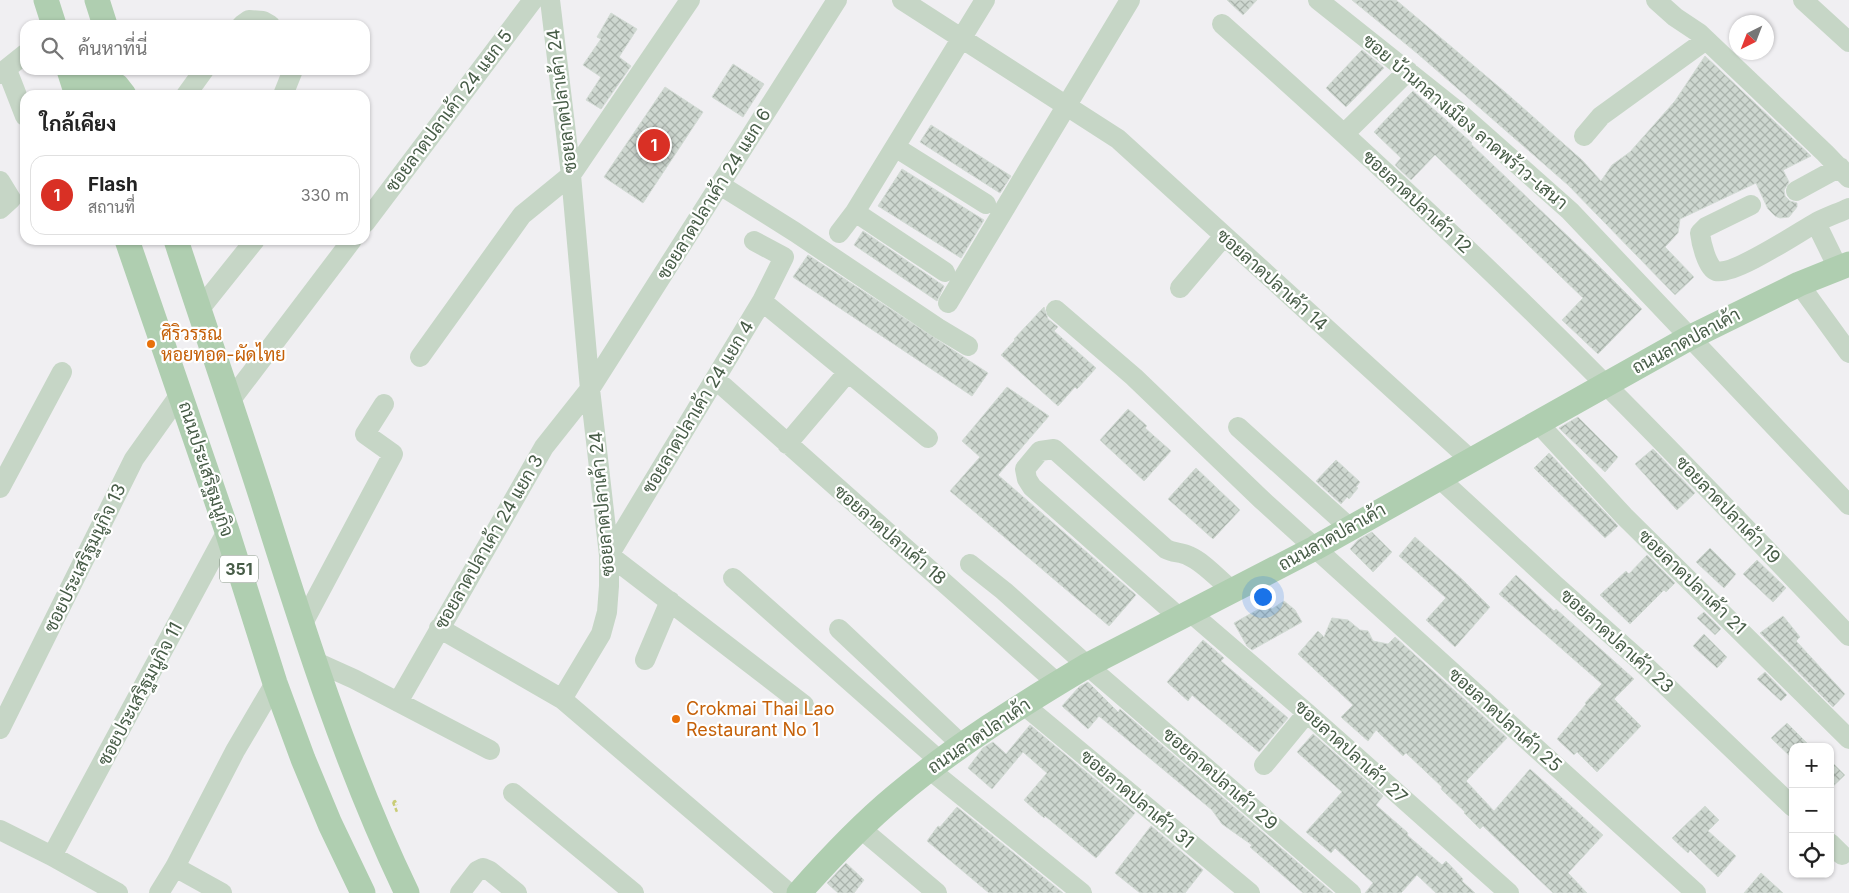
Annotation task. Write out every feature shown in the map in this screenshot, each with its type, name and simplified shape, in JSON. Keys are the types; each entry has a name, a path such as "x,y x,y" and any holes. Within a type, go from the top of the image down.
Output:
{"main road":[{"path":"46,0 52,20"},
{"path":"97,0 103,20"},
{"path":"71,75 75,90"},
{"path":"123,75 127,90"},
{"path":"86,90 90,81 102,77 120,90"},
{"name":"ถนนประเสริฐมนูกิจ","path":"129,245 181,393 275,683 330,824 363,893"},
{"name":"351","path":"178,245 314,661 381,838 407,893"},
{"name":"ถนนลาดปลาเค้า","path":"799,893 860,828 934,765 1057,684 1315,548 1689,338 1799,284 1844,266"}],"street":[{"name":"ซอยลาดปลาเค้า 24 แยก 5","path":"370,216 533,0"},
{"name":"ซอยลาดปลาเค้า 24","path":"550,0 571,175 590,389 609,555 607,612 600,634 562,699"},
{"path":"420,357 522,215 571,175 690,0"},
{"name":"ซอยลาดปลาเค้า 24 แยก 6","path":"590,389 838,0"},
{"name":"ซอยลาดปลาเค้า 14","path":"902,0 1118,138 1472,461"},
{"path":"839,233 855,212 985,0"},
{"path":"948,304 1130,0"},
{"name":"ซอย บ้านกลางเมือง ลาดพร้าว-เสนา","path":"1318,0 1455,109 1570,211 1849,505"},
{"path":"1656,0 1675,17 1699,33 1844,173 1796,191"},
{"path":"1803,0 1849,42"},
{"name":"ซอยลาดปลาเค้า 12","path":"1222,24 1344,134 1607,385"},
{"path":"1584,136 1601,116 1706,40"},
{"path":"20,58 3,72 20,106"},
{"path":"1344,134 1408,70"},
{"path":"190,90 200,75"},
{"path":"285,90 291,75"},
{"path":"895,147 986,204"},
{"path":"0,181 12,200"},
{"path":"720,185 968,346"},
{"path":"1752,205 1706,227 1700,233 1710,266 1717,271 1729,270 1743,264 1816,223 1849,208"},
{"path":"855,212 945,272"},
{"path":"1816,223 1844,266"},
{"path":"1180,288 1224,236"},
{"name":"ซอยลาดปลาเค้า 24 แยก 4","path":"609,555 762,301 784,257 754,242"},
{"path":"199,310 251,245"},
{"path":"230,401 348,245"},
{"path":"1799,284 1849,352"},
{"path":"769,307 928,438"},
{"name":"ซอยลาดปลาเค้า 25","path":"1056,310 1134,377 1233,473 1696,893"},
{"path":"0,488 62,372"},
{"path":"787,444 848,372"},
{"name":"ซอยลาดปลาเค้า 19","path":"1607,385 1849,636"},
{"name":"ซอยลาดปลาเค้า 18","path":"723,386 1057,684"},
{"name":"ซอยลาดปลาเค้า 24 แยก 3","path":"398,702 544,447 590,389"},
{"name":"ซอยประเสริฐมนูกิจ 13","path":"0,729 134,459 181,393"},
{"path":"302,625 393,454 365,434 384,404"},
{"name":"ซอยลาดปลาเค้า 21","path":"1538,422 1624,516 1849,739"},
{"path":"1238,427 1350,528"},
{"name":"ซอยลาดปลาเค้า 27","path":"1233,591 1195,559 1166,549 1054,449 1040,451 1025,470 1027,479 1032,487 1186,616 1307,713 1509,893"},
{"name":"ซอยลาดปลาเค้า 23","path":"1439,478 1554,585 1636,656 1789,803"},
{"name":"ซอยประเสริฐมนูกิจ 11","path":"52,856 227,531"},
{"path":"609,555 804,705"},
{"name":"ซอยลาดปลาเค้า 29","path":"970,564 1004,591 1351,893"},
{"path":"733,578 934,765 1082,893"},
{"path":"645,660 670,602"},
{"path":"439,628 562,699 789,893"},
{"path":"839,629 962,745"},
{"path":"314,661 490,750"},
{"path":"159,893 235,751 275,683"},
{"name":"ซอยลาดปลาเค้า 31","path":"1024,704 1250,893"},
{"path":"1264,765 1307,713"},
{"path":"513,792 634,893"},
{"path":"860,828 938,893"},
{"path":"0,830 52,856 118,893"},
{"path":"175,866 222,893"},
{"path":"460,893 477,871 483,868 490,871 517,893"}],"path":[{"path":"397,805 396,801 393,802 397,812"}],"building":[{"path":"1227,0 1257,0 1243,15"},
{"path":"1352,0 1396,0 1505,92 1582,160 1601,181 1612,165 1630,152 1675,101 1705,56 1811,156 1783,170 1789,182 1784,190 1785,196 1790,201 1797,203 1797,207 1789,217 1780,218 1775,216 1768,209 1756,183 1680,219 1678,233 1665,247 1694,277 1675,295 1568,185 1418,54"},
{"path":"611,13 637,29 619,57 631,66 601,109 586,100 601,77 583,65 601,39 597,37"},
{"path":"1362,50 1384,68 1346,107 1326,88"},
{"path":"733,64 764,84 743,117 712,97"},
{"path":"665,87 703,112 643,203 604,177"},
{"path":"1413,91 1472,143 1642,309 1598,354 1562,320 1583,298 1435,155 1411,180 1395,165 1401,158 1374,132"},
{"path":"931,125 1011,176 1000,193 920,142"},
{"path":"902,169 984,220 961,258 878,206"},
{"path":"863,231 944,286 937,301 854,245"},
{"path":"808,255 988,373 972,396 793,277"},
{"path":"1044,307 1048,319 1058,327 1054,331 1096,368 1058,406 1001,355"},
{"path":"1007,387 1049,416 998,475 1136,595 1109,626 950,491 980,457 962,441"},
{"path":"1128,409 1147,426 1145,428 1171,451 1144,481 1100,440"},
{"path":"1578,417 1618,457 1605,472 1559,428"},
{"path":"1653,449 1695,493 1677,510 1635,464"},
{"path":"1549,453 1618,526 1605,538 1534,468"},
{"path":"1336,460 1360,482 1356,487 1358,488 1349,499 1347,497 1341,504 1316,481"},
{"path":"1196,468 1240,510 1213,539 1168,499"},
{"path":"1372,532 1392,552 1373,572 1350,549 1358,540"},
{"path":"1415,537 1490,607 1455,647 1426,620 1446,598 1399,556"},
{"path":"1710,548 1736,574 1724,588 1696,562"},
{"path":"1647,555 1675,583 1666,592 1664,590 1630,624 1600,595 1626,571 1629,574"},
{"path":"1757,560 1786,588 1773,602 1743,574"},
{"path":"1516,575 1554,611 1556,609 1634,679 1614,699 1641,726 1597,772 1577,752 1574,755 1557,739 1602,684 1499,594"},
{"path":"1284,601 1295,610 1302,622 1252,650 1247,646 1234,623 1268,604 1272,609"},
{"path":"1704,612 1721,629 1715,635 1697,618"},
{"path":"1783,616 1800,637 1796,641 1845,694 1833,707 1760,633"},
{"path":"1332,618 1348,620 1360,630 1368,631 1373,641 1388,644 1395,637 1507,738 1466,781 1494,811 1530,769 1603,835 1568,873 1587,893 1553,893 1483,826 1480,829 1441,789 1442,787 1406,753 1403,756 1376,730 1368,741 1341,717 1353,705 1298,654 1318,631 1324,637"},
{"path":"1704,634 1727,657 1717,668 1693,646"},
{"path":"1203,640 1224,658 1221,661 1288,718 1259,752 1192,695 1188,701 1167,682"},
{"path":"1765,672 1787,695 1781,701 1757,679"},
{"path":"1088,682 1118,712 1120,709 1333,893 1303,893 1250,847 1252,845 1222,824 1212,810 1099,716 1088,729 1062,706 1079,687"},
{"path":"1787,723 1807,743 1789,743 1789,755 1771,738"},
{"path":"1030,725 1135,813 1096,858 1024,800 1047,773 1023,752 992,789 968,768 983,748 993,742 1006,754"},
{"path":"1313,734 1383,796 1376,805 1442,865 1446,861 1463,879 1462,881 1475,893 1436,893 1417,875 1401,893 1365,893 1373,883 1335,848 1331,853 1306,832 1342,792 1297,752"},
{"path":"1834,764 1845,775 1834,785"},
{"path":"1705,806 1719,820 1708,831 1736,856 1718,877 1690,850 1688,853 1672,838"},
{"path":"957,807 1063,893 989,893 927,841 938,826 940,827"},
{"path":"1151,826 1203,870 1185,893 1140,893 1115,873"},
{"path":"846,863 864,880 854,893 838,893 827,883"},
{"path":"1761,873 1783,893 1744,893"}],"place":[{"name":"Flash","path":"654,145"},
{"name":"ศิริวรรณ หอยทอด-ผัดไทย","path":"151,344"},
{"name":"Crokmai Thai Lao Restaurant No 1","path":"676,719"}]}
